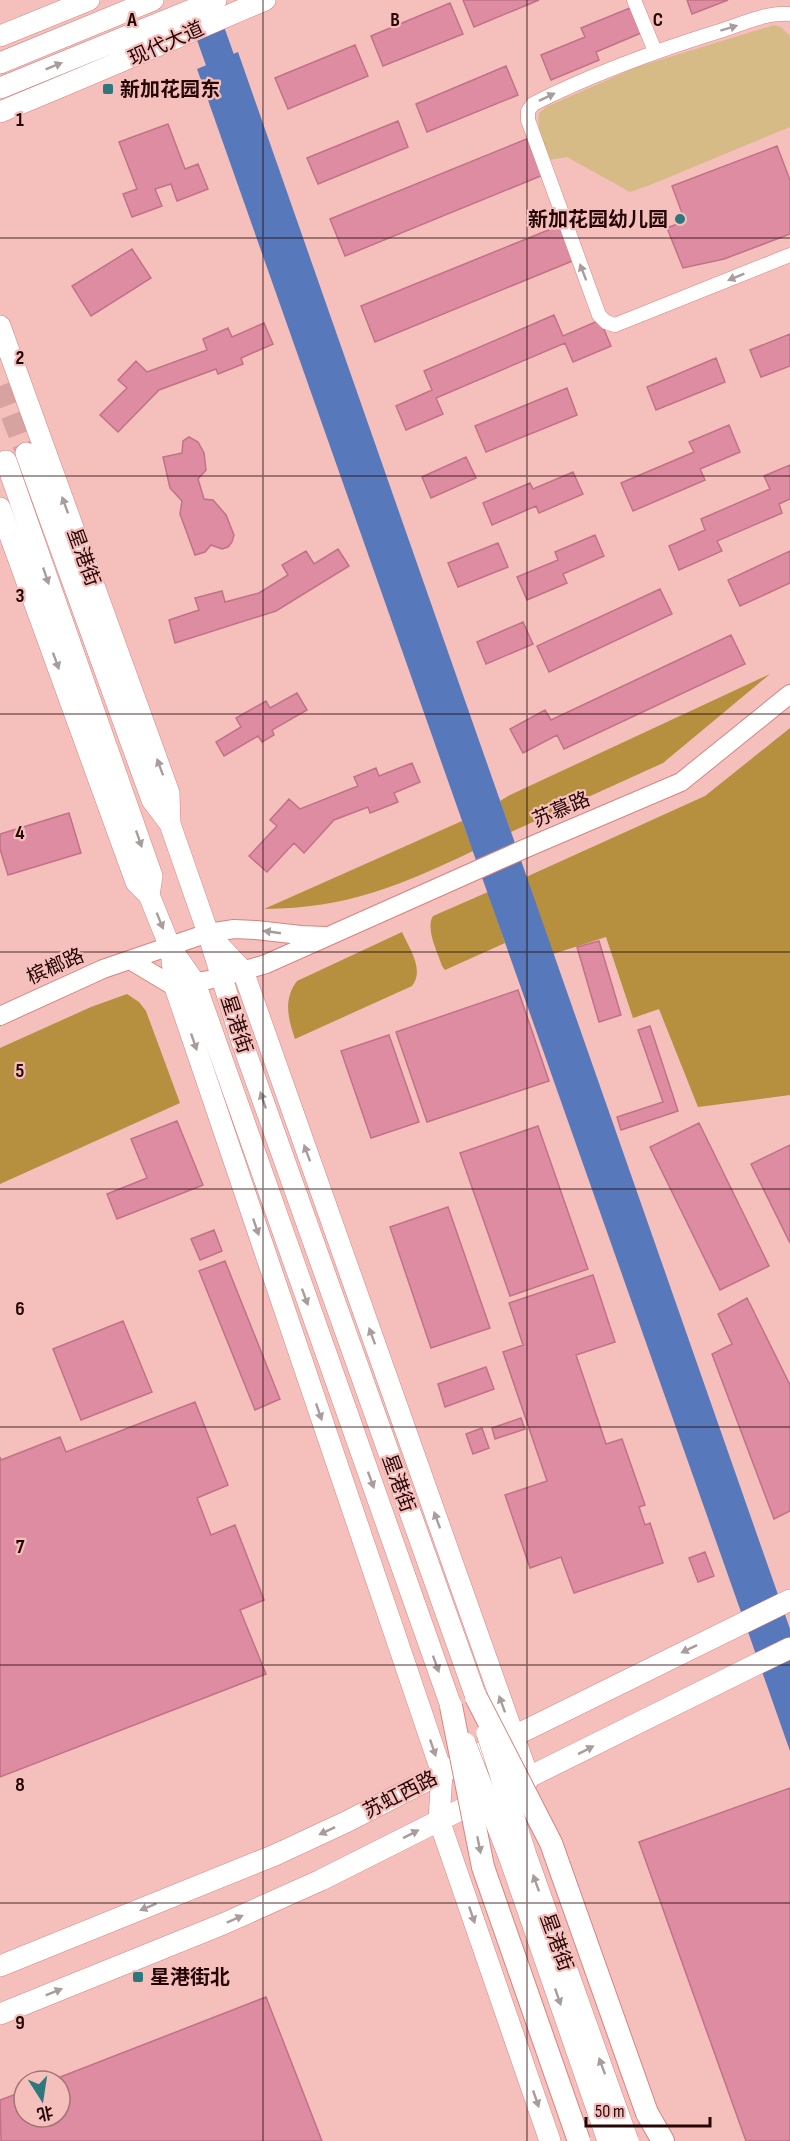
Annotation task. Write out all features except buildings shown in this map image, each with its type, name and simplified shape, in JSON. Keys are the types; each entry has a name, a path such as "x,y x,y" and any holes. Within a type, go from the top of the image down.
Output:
{"highway":[{"path":"476,1697 551,1843 657,2141"},
{"path":"451,1706 483,1867 579,2141"},
{"path":"647,2113 663,2141"}],"main road":[{"path":"0,36 89,0"},
{"path":"0,63 153,0"},
{"name":"现代大道","path":"0,88 223,7 265,0"},
{"name":"现代大道","path":"0,112 123,62 181,34 223,7"},
{"name":"星港街","path":"0,326 169,793 170,824 303,1215 476,1697 526,1855 628,2141"},
{"name":"星港街","path":"26,453 152,800 170,824"},
{"path":"6,461 152,876 149,895"},
{"path":"0,508 136,882 149,895 185,985 442,1773 439,1820 550,2141"},
{"name":"苏慕路","path":"185,985 266,964 681,782 790,694"},
{"name":"苏慕路","path":"130,960 208,933 234,929 330,936"},
{"path":"208,933 243,971 529,1779"},
{"path":"130,960 185,985"},
{"name":"槟榔路","path":"0,1016 103,969 130,960"},
{"name":"星港街","path":"185,985 278,1222 451,1706 510,1859 608,2141"},
{"name":"苏虹西路","path":"0,1966 275,1855 346,1822 788,1601"},
{"name":"苏虹西路","path":"0,2014 223,1924 321,1880 790,1648"}],"street":[{"path":"634,0 655,51"},
{"path":"790,14 782,13 761,18 655,51 552,94 533,104 528,111 529,127 599,315 606,322 615,325 790,255"}],"shaded area":[{"path":"774,25 781,27 790,36 790,127 630,192 567,157 549,160 539,126 539,113 546,107 637,67"},
{"path":"770,674 663,763 511,832 500,801"},
{"path":"790,728 790,1095 698,1107 659,1009 633,1018 606,937 553,954 526,877 705,796"},
{"path":"462,821 473,851 446,864 372,893 348,899 294,908 264,909"},
{"path":"488,892 505,943 445,970 431,934 433,916"},
{"path":"402,932 416,966 416,980 412,986 295,1039 288,1002 297,981"},
{"path":"127,994 139,1002 146,1011 180,1103 0,1184 0,1048 91,1007"}],"water":[{"path":"238,52 790,1629 790,1751 197,69"}],"waterway":[{"path":"204,15 220,60"}],"tunnel":[{"path":"0,386 26,453"}],"place":[{"name":"新加花园东","path":"108,89"},
{"name":"新加花园幼儿园","path":"680,219"},
{"name":"星港街北","path":"138,1977"}]}
